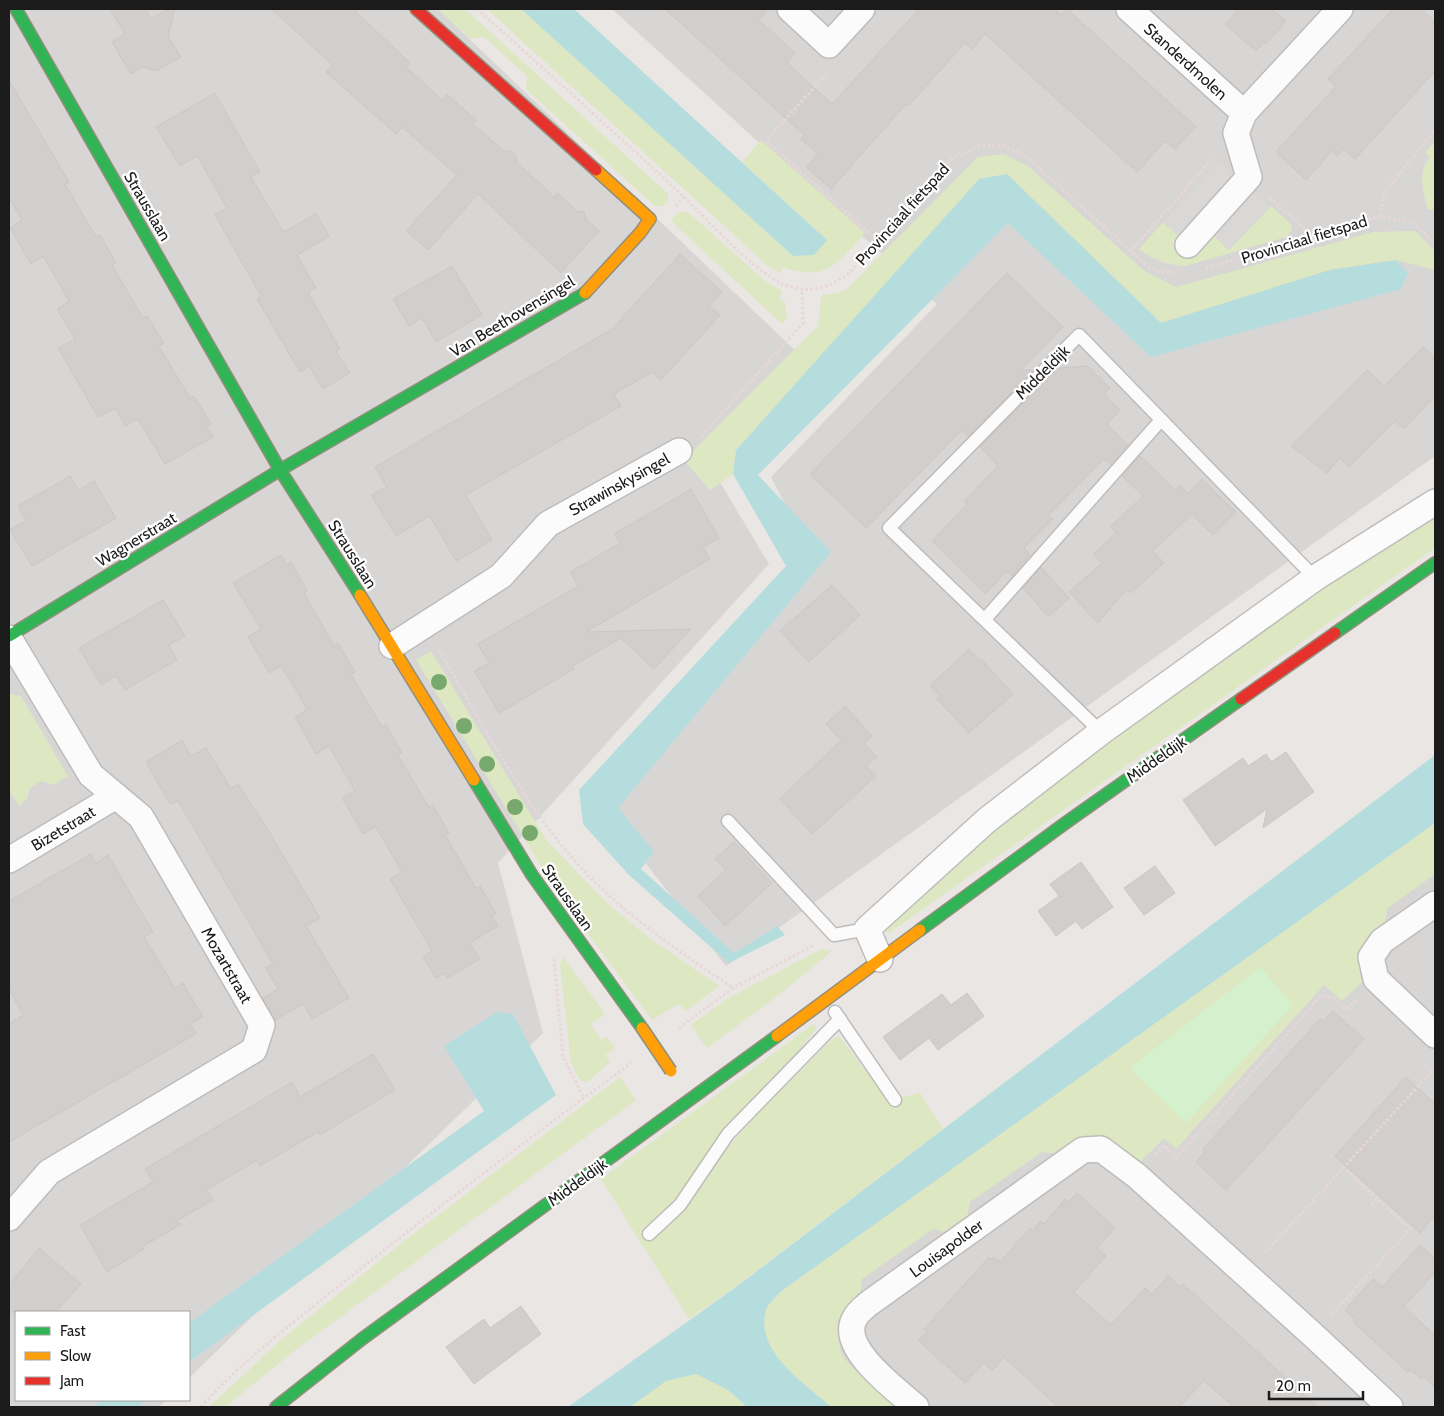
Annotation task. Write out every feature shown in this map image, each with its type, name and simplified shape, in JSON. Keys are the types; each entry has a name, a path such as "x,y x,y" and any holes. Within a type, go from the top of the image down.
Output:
{"street":[{"name":"Strausslaan","path":"16,9 280,470 392,646 532,875 692,1099"},
{"name":"Van Beethovensingel","path":"280,470 582,296 640,233 650,219 416,9"},
{"path":"790,9 829,45 862,9"},
{"name":"Standerdmolen","path":"1128,9 1240,123"},
{"path":"1188,245 1249,177 1240,123 1340,9"},
{"name":"Strawinskysingel","path":"392,646 502,576 548,524 679,451"},
{"name":"Wagnerstraat","path":"9,637 280,470"},
{"path":"880,959 867,929 987,820 1101,732 1315,578 1435,502"},
{"name":"Middeldijk","path":"276,1407 362,1338 692,1099 1064,824 1435,564"},
{"name":"Mozartstraat","path":"9,637 91,775 141,817 262,1025 254,1050 49,1172 9,1218"},
{"name":"Bizetstraat","path":"9,860 116,796"},
{"path":"1435,904 1382,941 1371,957 1376,980 1435,1035"},
{"name":"Louisapolder","path":"916,1407 862,1356 851,1338 854,1318 868,1304 1083,1150 1101,1149 1137,1176 1390,1407"}],"lane":[{"name":"Middeldijk","path":"1101,732 889,528 1079,335 1315,578"},
{"path":"985,619 1161,420"},
{"path":"728,821 834,935 867,929"},
{"path":"827,999 895,1100"},
{"path":"649,1234 680,1205 728,1134 840,1019"}],"path":[{"path":"478,9 684,197 764,273 781,283 802,290"},
{"path":"829,45 830,70 766,141 878,241"},
{"path":"1130,251 1240,123"},
{"path":"1380,216 1384,193 1435,130"},
{"name":"Provinciaal fietspad","path":"802,290 837,283 878,241 951,159 982,145 1003,146 1025,155 1147,266 1162,272 1179,272"},
{"path":"1249,177 1313,237"},
{"name":"Provinciaal fietspad","path":"1204,269 1380,216 1413,223 1435,243"},
{"name":"Strawinskysingel","path":"679,451 700,438 804,323 802,290"},
{"path":"424,626 524,791 586,874 621,906 676,949 733,988"},
{"path":"678,1028 733,988 834,935"},
{"path":"554,954 563,1057 584,1098"},
{"path":"1137,1176 1164,1145 1176,1158 1321,996 1333,997 1346,1010 1376,980"},
{"path":"201,1407 220,1386 282,1332 429,1213 639,1057"},
{"path":"1246,1274 1435,1068"},
{"path":"1313,1335 1410,1228 1344,1168"},
{"path":"1372,1205 1377,1198"}],"shaded area":[{"path":"9,9 438,9 803,358 708,462 769,564 498,863 543,1033 190,1377 190,1311 15,1311 15,1401 166,1401 159,1407 9,1407"},
{"path":"612,9 1435,9 1435,456 726,966 607,814 812,558 771,477 937,304"},
{"path":"1219,162 1269,207 1229,250 1213,235 1197,253 1163,222"},
{"path":"1435,823 1435,1407 831,1407 780,1292"}],"green space":[{"path":"437,9 465,9 668,194 668,201 663,206 655,206 526,89 527,76 484,37 471,39"},
{"path":"487,9 521,9 793,256 827,240 742,162 761,140 865,233 839,261 821,271 810,273 783,267 780,273 768,266"},
{"path":"1435,141 1435,209 1428,210 1422,176 1430,157 1425,153"},
{"path":"1004,154 1029,167 1143,270 1176,287 1373,232 1415,231 1435,251 1435,270 1396,260 1330,270 1161,323 1007,174 736,450 733,474 710,490 684,460 818,326 821,296 845,291 978,157"},
{"path":"1271,206 1291,224 1292,229 1286,237 1185,266 1160,261 1139,249 1163,222 1197,253 1213,235 1229,250"},
{"path":"678,213 689,213 766,282 782,291 779,300 785,302 787,317 782,324 671,221"},
{"path":"1435,511 1435,548 889,933 885,932 883,926 999,820 1279,612"},
{"path":"431,651 547,841 608,904 649,938 719,986 686,1011 679,1004 652,1020 557,892 416,660"},
{"path":"9,694 21,696 68,776 53,785 41,781 30,788 27,799 19,806 9,790"},
{"path":"1435,823 1435,874 1388,908 1385,922 1370,935 1362,948 1360,972 1362,982 1342,1001 1324,985 1176,1149 1164,1138 1138,1164 1042,1152 970,1202 967,1220 948,1233 933,1229 862,1279 860,1295 853,1301 840,1325 838,1334 841,1351 856,1371 898,1407 831,1407 796,1377 774,1353 767,1340 764,1325 766,1310 780,1292"},
{"path":"822,949 832,951 781,993 707,1048 691,1025 727,999"},
{"path":"563,957 605,1014 591,1024 601,1040 606,1037 615,1048 605,1055 610,1062 586,1083 578,1077 571,1063 560,964"},
{"path":"1260,967 1293,1005 1186,1123 1130,1068"},
{"path":"814,1024 816,1029 795,1056 723,1129 671,1207 643,1231 651,1240 674,1220 693,1198 720,1157 762,1108 833,1039 839,1036 892,1106 903,1097 920,1093 943,1129 735,1287 689,1319 601,1179"},
{"path":"620,1077 636,1100 294,1351 225,1407 209,1407 282,1339 407,1239"},
{"path":"696,1374 728,1390 747,1407 630,1407 666,1381"}],"water":[{"path":"521,9 574,9 827,240 814,255 793,256"},
{"path":"1007,174 1161,323 1330,270 1396,260 1408,273 1401,289 1151,357 1008,223 758,475 831,552 618,808 654,851 641,869 734,953 777,926 785,935 729,963 629,875 583,824 579,790 786,566 733,474 736,450 979,179"},
{"path":"1435,755 1435,823 780,1292 766,1310 764,1325 767,1340 774,1353 784,1365 831,1407 747,1407 728,1390 696,1374 666,1381 630,1407 568,1407 736,1287"},
{"path":"497,1012 513,1014 556,1095 190,1361 190,1322 484,1111 444,1046"},
{"path":"100,1401 145,1401 139,1407 94,1407"}],"building":[{"path":"110,9 145,9 151,19 168,9 175,9 168,36 181,57 156,71 142,67 131,74 112,42 125,34"},
{"path":"271,9 353,9 410,63 406,67 442,100 447,94 476,120 473,124 504,151 510,151 517,157 517,162 554,197 557,193 577,211 584,212 586,219 599,231 561,273 478,194 428,250 406,231 457,175 402,127 396,134 326,72 333,65"},
{"path":"665,9 768,9 759,20 795,53 787,62 832,104 919,9 1055,9 1061,15 1067,9 1196,127 1175,149 1165,141 1137,172 985,34 972,49 965,43 909,105 906,104 831,189 806,167 818,154 801,139 804,135"},
{"path":"1239,9 1272,9 1286,21 1266,44 1264,42 1256,51 1225,24"},
{"path":"1393,9 1421,9 1435,22 1435,71 1355,159 1343,149 1337,156 1332,151 1306,180 1276,152 1336,86 1328,79"},
{"path":"9,80 69,182 65,184 96,237 100,235 116,263 112,265 143,318 147,316 164,343 159,346 190,398 194,396 211,424 207,427 213,437 165,464 138,419 125,426 115,408 98,417 58,348 75,339 57,309 69,301 43,256 31,264 10,228 22,220 9,198"},
{"path":"215,93 260,172 251,177 284,232 316,213 329,236 297,255 316,288 308,292 340,349 336,351 350,373 323,389 309,366 300,372 257,299 261,296 215,215 227,208 197,156 180,166 156,127"},
{"path":"680,254 722,292 709,306 720,315 661,380 652,372 614,394 621,406 466,495 492,540 472,552 456,561 430,516 396,536 371,495 387,487 375,467 612,329"},
{"path":"452,266 482,315 436,342 422,318 409,326 393,299"},
{"path":"1007,273 1063,327 1021,370 1034,370 968,436 962,430 866,528 810,474"},
{"path":"1423,347 1435,358 1435,396 1404,429 1395,421 1349,467 1340,458 1327,473 1291,446 1367,370 1384,386"},
{"path":"1088,366 1110,388 1104,394 1120,410 1107,424 1128,445 1111,465 1104,459 1049,515 1053,519 1024,548 1030,555 1012,576 1007,571 985,594 932,541 967,504 964,501 998,466 980,447 1058,368"},
{"path":"1140,456 1175,490 1180,485 1188,494 1202,479 1236,512 1213,535 1192,514 1153,551 1164,563 1131,593 1127,589 1098,623 1069,592 1102,563 1094,554 1116,533 1110,527 1143,496 1122,476"},
{"path":"70,476 79,490 94,481 116,518 32,566 10,530 26,521 18,506"},
{"path":"691,489 719,538 703,547 710,559 586,632 691,629 654,669 621,638 573,666 574,669 499,713 474,671 489,663 478,644 578,586 570,572 620,543 614,534"},
{"path":"281,555 287,565 291,562 307,590 304,593 334,646 338,643 355,672 351,674 382,727 386,724 402,753 398,755 429,807 433,805 449,833 445,835 476,888 480,886 496,914 492,916 498,926 470,943 480,959 447,978 444,973 436,978 423,957 432,951 390,879 402,872 376,827 363,834 342,798 355,791 329,746 316,754 295,717 307,710 295,688 281,666 269,673 248,637 261,629 233,583"},
{"path":"1041,567 1069,598 1048,617 1023,588"},
{"path":"832,585 860,615 809,662 780,631"},
{"path":"163,600 185,636 169,645 177,660 125,690 116,676 101,685 79,648"},
{"path":"969,649 979,661 981,659 1013,694 969,733 937,699 940,696 930,686"},
{"path":"845,706 872,736 864,743 877,757 866,766 876,776 812,834 780,799 841,740 826,724"},
{"path":"182,740 191,756 206,748 231,788 238,784 268,830 320,918 306,926 349,998 312,1019 303,1004 275,1020 263,998 278,989 266,968 273,964 178,801 170,804 146,762"},
{"path":"1286,752 1314,792 1263,828 1267,809 1215,846 1183,800 1243,758 1248,766 1266,754 1271,762"},
{"path":"734,842 772,883 725,926 698,896 726,870 715,859"},
{"path":"91,854 96,863 108,855 153,932 144,937 175,988 183,983 203,1017 191,1024 196,1034 9,1142 9,1024 23,1015 9,989 9,901"},
{"path":"1081,862 1113,907 1082,929 1076,921 1056,936 1038,911 1059,896 1050,884"},
{"path":"1155,866 1175,893 1144,915 1124,888"},
{"path":"967,993 984,1016 938,1050 929,1038 900,1060 883,1037 942,994 951,1005"},
{"path":"1333,1011 1364,1039 1226,1190 1196,1162 1205,1151 1203,1149 1320,1019 1323,1021"},
{"path":"373,1054 395,1090 320,1135 318,1132 260,1166 256,1161 207,1190 213,1200 175,1222 181,1224 142,1247 144,1249 107,1272 80,1225 153,1182 145,1169 292,1082 300,1097"},
{"path":"1406,1077 1435,1104 1435,1215 1420,1233 1335,1156"},
{"path":"1077,1193 1115,1228 1097,1248 1106,1256 1074,1292 1111,1325 1145,1288 1152,1294 1168,1276 1180,1287 1183,1284 1318,1407 1234,1407 1204,1381 1179,1407 1058,1407 1004,1357 992,1371 984,1363 965,1383 918,1340 927,1331 924,1329 989,1257 991,1259 994,1257 1000,1262 1030,1228 1032,1231 1041,1221 1044,1224 1065,1199 1068,1202"},
{"path":"1420,1245 1435,1259 1435,1272 1404,1307 1435,1335 1435,1387 1423,1376 1421,1379 1411,1370 1408,1372 1353,1322 1356,1320 1345,1310 1373,1279 1382,1287"},
{"path":"39,1248 81,1284 57,1311 15,1312 9,1312 9,1285"},
{"path":"521,1306 541,1334 474,1384 446,1347 484,1319 490,1328"}],"traffic: fast":[{"path":"16,9 280,470 360,595"},
{"path":"9,636 280,470 585,293"},
{"path":"1335,633 1435,563"},
{"path":"920,930 1064,824 1241,699"},
{"path":"474,780 532,875 642,1028"},
{"path":"276,1407 362,1339 777,1036"}],"traffic: slow":[{"path":"585,293 640,233 650,219 596,170"},
{"path":"360,595 474,780"},
{"path":"777,1036 920,930"},
{"path":"642,1028 671,1071"}],"traffic: jam":[{"path":"416,9 596,170"},
{"path":"1241,699 1335,633"}]}
